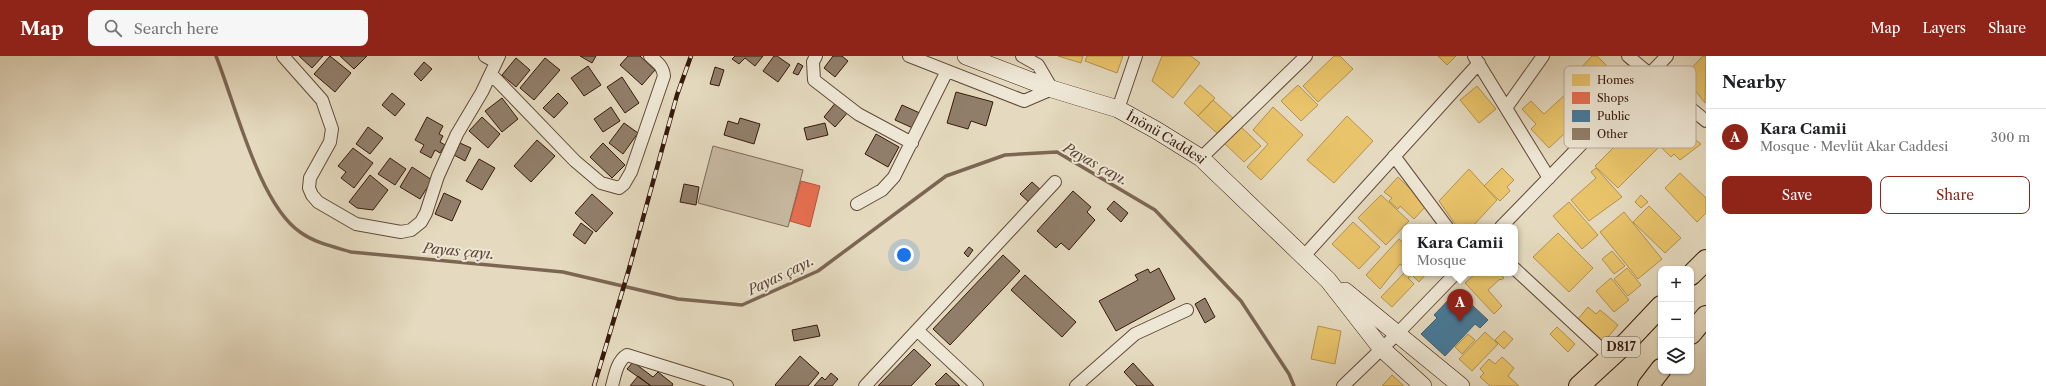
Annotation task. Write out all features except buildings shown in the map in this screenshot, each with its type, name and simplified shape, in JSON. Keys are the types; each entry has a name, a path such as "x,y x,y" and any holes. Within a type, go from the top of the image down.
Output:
{"highway":[{"path":"1694,273 1706,260"},
{"name":"D817","path":"1579,386 1658,309"},
{"path":"1694,330 1706,316"},
{"path":"1648,386 1658,373"}],"main road":[{"name":"İnönü Caddesi","path":"966,56 1052,89 1118,109 1156,130 1201,158 1328,280"},
{"path":"1328,280 1350,294 1461,386"},
{"path":"1328,280 1381,348 1423,386"}],"street":[{"path":"282,56 322,100 332,129 330,142 310,178 309,188 312,195 318,202 356,224 401,232 411,230 421,222 426,213 438,176 457,134 498,59 486,56"},
{"path":"491,74 575,161 601,183 619,188 624,184 631,172 664,76 660,64 650,56"},
{"path":"816,56 814,62 814,80 858,114 912,143"},
{"path":"909,56 1024,101 1052,89 1038,65 1022,56"},
{"path":"1118,109 1136,56"},
{"path":"1201,158 1306,56"},
{"path":"1506,108 1543,56"},
{"path":"1628,56 1641,66"},
{"path":"1658,66 1667,56"},
{"path":"1304,256 1394,156 1476,60 1549,178"},
{"path":"857,204 874,195 888,184 899,170 947,71"},
{"path":"1696,112 1706,121"},
{"path":"1504,224 1578,148"},
{"path":"1394,156 1445,224"},
{"path":"865,386 1055,182"},
{"path":"1518,272 1610,357"},
{"path":"1347,384 1453,276"},
{"path":"1076,386 1135,334 1187,310"},
{"path":"917,330 976,386"},
{"path":"612,386 619,364 622,358 627,355 727,386"},
{"path":"685,386 688,374"}],"shaded area":[{"path":"713,146 803,170 788,227 698,203"}],"waterway":[{"name":"Payas çayı.","path":"216,56 240,125 260,176 272,199 285,218 306,236 351,252 563,272 678,299 742,305 818,271 946,176 1005,155 1057,152 1155,210 1241,301 1289,374 1294,386"}],"railway":[{"path":"594,386 629,269 677,95 691,56"}],"place":[{"name":"Kara Camii","path":"1460,322"}]}
